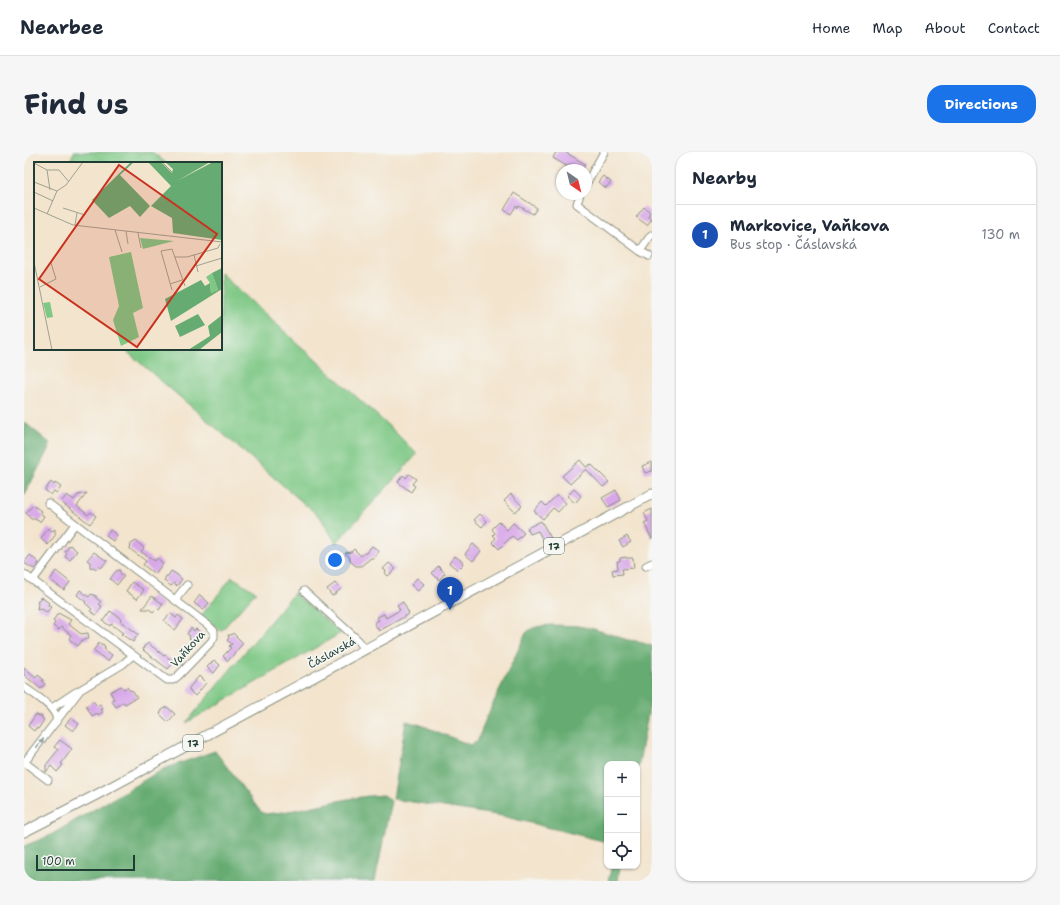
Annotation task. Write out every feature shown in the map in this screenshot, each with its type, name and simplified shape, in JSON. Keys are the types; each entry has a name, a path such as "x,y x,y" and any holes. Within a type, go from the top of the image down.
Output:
{"main road":[{"name":"Čáslavská","path":"24,832 103,792 652,494"}],"street":[{"path":"592,173 604,152"},
{"path":"579,200 578,204 640,251 649,256"},
{"path":"640,251 651,235"},
{"name":"Vaňkova","path":"24,574 164,679 170,681 178,676 213,640 214,634 211,629 48,503"},
{"path":"33,580 75,524"},
{"path":"175,600 187,585"},
{"path":"304,591 358,640 365,649"},
{"path":"52,708 124,664 132,655"},
{"path":"24,687 52,708 56,716 56,722"},
{"path":"48,780 24,763 80,690"}],"green space":[{"path":"74,152 152,152 165,162 69,162"},
{"path":"222,273 231,283 393,430 417,454 336,543 321,518 125,350 222,350"},
{"path":"24,422 51,444 24,496"},
{"path":"232,577 256,592 221,631 201,616"},
{"path":"294,593 341,633 186,723"},
{"path":"541,626 578,626 594,629 652,646 652,692 639,761 604,761 604,841 502,816 393,799 406,721 421,725 470,745 478,740 485,721 526,633"},
{"path":"215,751 260,811 265,814 295,810 354,798 384,795 391,801 375,881 24,881 24,846 49,836 163,769"},
{"path":"611,869 620,869 618,881 608,881"}],"building":[{"path":"556,152 565,152 585,164 563,164 553,158"},
{"path":"603,176 611,182 606,188 598,182"},
{"path":"514,193 537,208 533,214 519,206 518,208 516,206 511,214 504,210"},
{"path":"644,207 650,212 648,216 652,219 647,225 636,217"},
{"path":"580,460 586,467 591,464 609,482 603,487 586,469 570,484 562,476"},
{"path":"652,462 652,471 645,473 642,466"},
{"path":"409,474 416,479 412,484 415,486 411,492 398,482 403,475 406,478"},
{"path":"51,482 54,485 55,483 61,487 57,493 54,491 51,495 45,490"},
{"path":"574,489 581,496 575,503 567,496"},
{"path":"616,490 621,500 608,507 602,498"},
{"path":"87,493 77,506 88,515 91,512 96,516 90,524 61,502 67,495 74,500 78,495"},
{"path":"511,494 522,506 515,512 504,501"},
{"path":"557,495 566,503 558,512 553,508 543,519 534,511 542,502 546,506"},
{"path":"33,505 41,511 40,513 44,516 40,522 35,519 31,519 26,513"},
{"path":"652,509 652,539 644,523 648,521 644,513"},
{"path":"480,514 487,521 482,527 474,520"},
{"path":"541,521 551,538 544,542 538,531 530,534 527,528"},
{"path":"499,522 507,530 513,523 524,533 517,540 512,536 499,549 492,542 496,538 493,535 495,533 492,529"},
{"path":"48,528 52,531 55,529 56,534 48,545 41,539"},
{"path":"110,530 117,535 113,541 106,536"},
{"path":"627,536 631,542 623,547 619,541"},
{"path":"136,541 144,548 141,552 155,561 157,558 163,563 155,574 143,565 146,561 130,549 131,544"},
{"path":"473,544 481,551 473,561 465,554"},
{"path":"70,545 77,551 70,560 65,557 67,553 65,552"},
{"path":"372,546 379,551 374,558 371,558 361,566 356,566 350,561 350,558 345,553 351,552 354,549 361,556"},
{"path":"94,552 107,561 101,568 99,566 97,569 93,567 90,568 90,562 87,560"},
{"path":"30,555 39,563 34,569 24,563"},
{"path":"455,556 463,562 463,565 458,570 449,563"},
{"path":"620,558 633,558 634,568 622,569 623,574 613,575 612,570 618,569 617,561 620,561"},
{"path":"389,563 396,569 388,576 385,573 386,571 383,569"},
{"path":"438,566 445,573 439,580 432,573"},
{"path":"120,570 120,573 124,576 117,585 110,579 116,571"},
{"path":"56,571 70,582 64,590 50,580"},
{"path":"171,571 182,579 177,586 174,583 171,586 164,581 166,576 168,576"},
{"path":"417,578 424,584 418,591 411,585"},
{"path":"132,582 144,590 137,599 126,591"},
{"path":"335,583 341,589 332,596 327,589"},
{"path":"80,590 89,597 91,594 96,596 96,598 101,602 99,604 102,606 96,615 90,611 92,609 85,603 86,602 77,595"},
{"path":"200,595 209,603 203,610 194,603"},
{"path":"152,596 163,604 159,610 157,608 153,612 149,609 142,609"},
{"path":"41,597 49,603 48,605 51,607 47,612 40,609 37,610 37,602"},
{"path":"403,602 409,614 379,631 374,623 379,620 377,617 384,614 386,618 400,610 397,605"},
{"path":"110,611 119,617 121,620 120,621 138,634 133,642 121,634 123,633 111,624 110,626 103,621"},
{"path":"58,613 71,620 68,624 81,634 88,633 89,639 82,640 78,646 69,639 71,635 61,627 59,630 53,626 55,623 53,621"},
{"path":"170,613 176,618 178,615 183,619 175,630 164,621"},
{"path":"191,628 194,631 196,629 201,633 200,635 202,637 198,642 196,640 194,642 187,634"},
{"path":"233,633 243,643 228,661 223,656 231,648 229,646 232,644 227,640 229,638 228,635"},
{"path":"99,643 104,645 104,649 112,655 108,661 93,651"},
{"path":"148,643 174,662 168,669 143,650 144,646"},
{"path":"214,660 220,665 214,673 207,667"},
{"path":"24,668 36,678 38,675 44,680 42,681 45,684 41,689 24,675"},
{"path":"199,676 206,683 195,696 189,688"},
{"path":"121,686 124,689 127,687 130,691 132,690 137,697 125,704 123,702 116,707 111,700 114,699 110,692"},
{"path":"93,701 97,706 100,704 103,712 92,716 86,706"},
{"path":"167,707 175,714 168,722 160,714 162,710"},
{"path":"36,714 42,716 42,719 44,720 38,729 36,728 34,731 28,726"},
{"path":"71,718 79,724 73,731 65,725"},
{"path":"60,740 72,749 61,764 63,765 57,772 51,766 46,772 46,765 58,750 54,747"}],"place":[{"name":"Markovice, Vaňkova","path":"450,610"}]}
